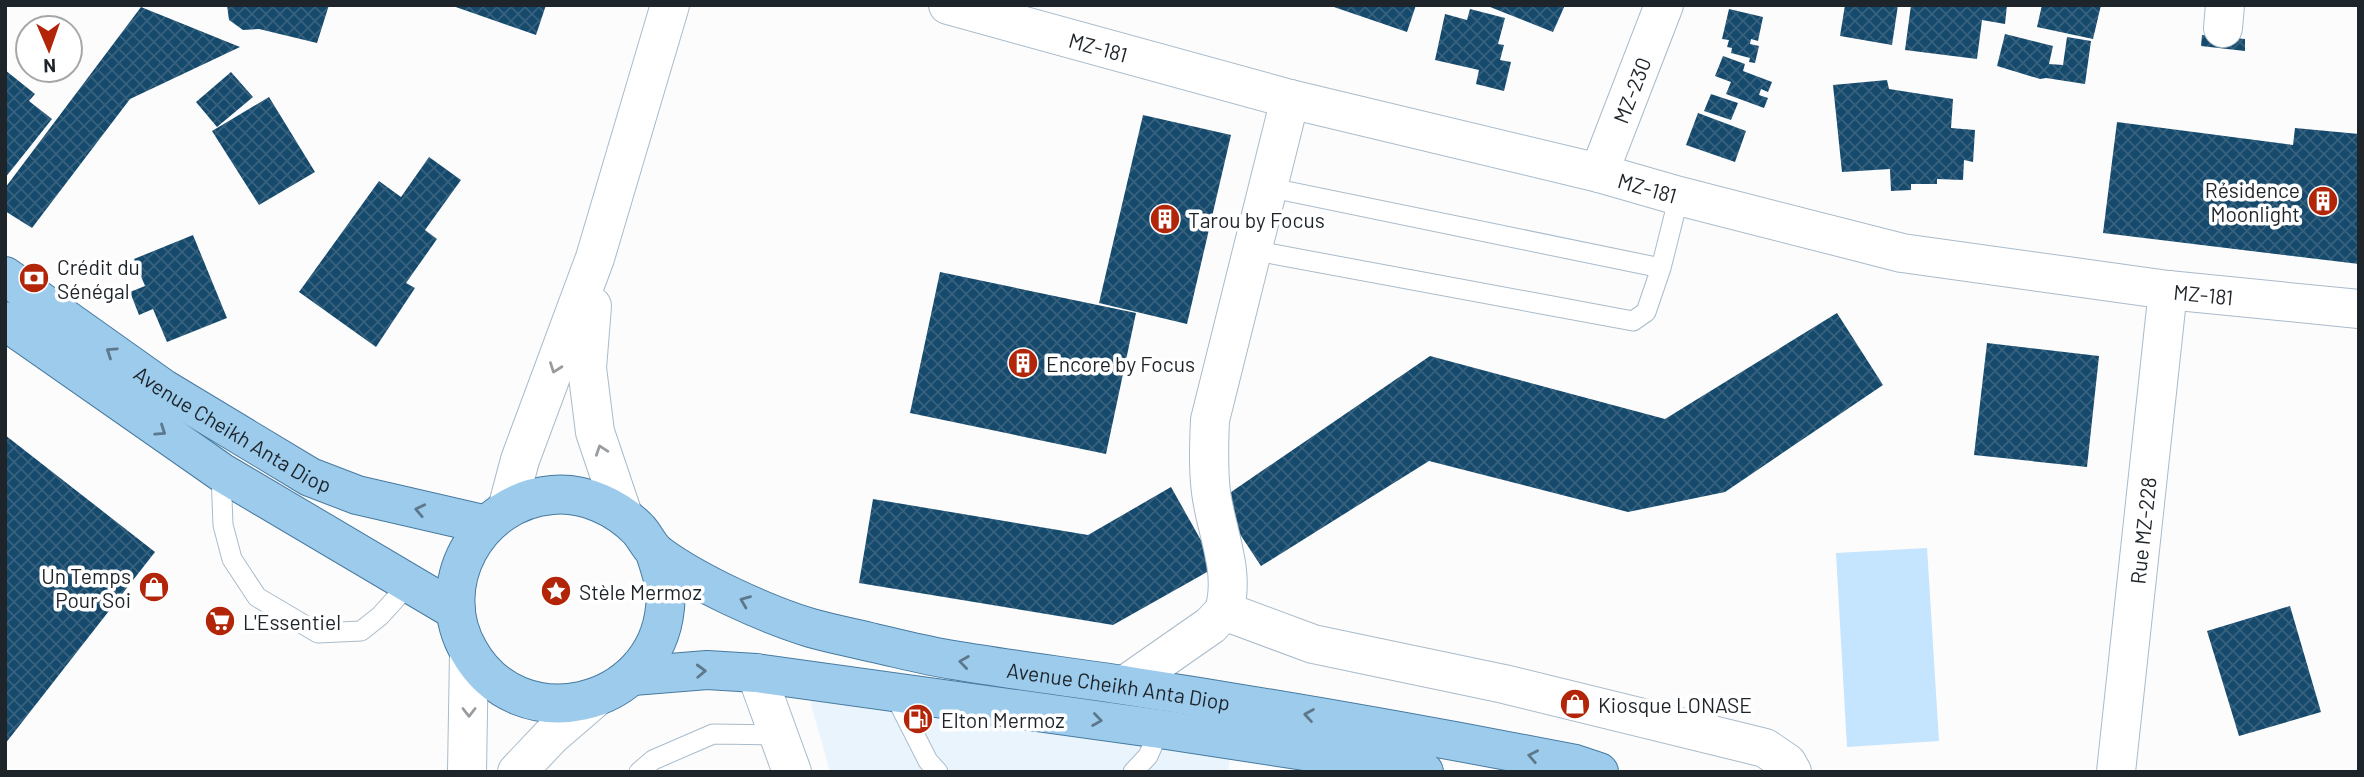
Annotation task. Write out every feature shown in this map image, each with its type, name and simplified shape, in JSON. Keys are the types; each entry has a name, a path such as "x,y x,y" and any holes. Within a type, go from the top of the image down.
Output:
{"main road":[{"name":"Avenue Cheikh Anta Diop","path":"5,276 164,389 310,477 357,495 497,517"},
{"name":"Avenue Cheikh Anta Diop","path":"5,321 221,472 456,611"},
{"path":"553,495 578,496 601,503 623,515 641,532 655,553 663,578 666,604 661,630 650,654 633,676 596,698 567,704 538,702 511,692 487,675 469,653 460,632 456,611 455,587 461,564 472,543 497,517 529,499 553,495"},
{"name":"Avenue Cheikh Anta Diop","path":"655,553 724,593 811,628 949,660 1125,685 1392,729 1575,764 1600,772"},
{"name":"Avenue Cheikh Anta Diop","path":"633,676 707,670 756,673 1160,729 1406,770"}],"street":[{"path":"497,517 595,258 670,5"},
{"name":"MZ-181","path":"948,5 1290,99 1599,173 1902,253 2168,290 2359,309"},
{"name":"MZ-230","path":"1599,173 1664,5"},
{"path":"1125,685 1211,625 1224,611 1228,597 1229,579 1211,493 1208,453 1210,431 1251,250 1290,99"},
{"path":"595,258 587,368 595,432 623,515"},
{"name":"Rue MZ-228","path":"2116,772 2168,290"},
{"path":"1224,611 1313,644 1504,684 1765,748 1787,763 1792,772"},
{"path":"467,772 469,653"},
{"path":"756,673 792,772"},
{"path":"517,772 552,735 596,698"}],"lane":[{"path":"1267,187 1661,268"},
{"path":"1251,250 1633,321 1646,312 1661,268 1679,196"},
{"path":"221,472 223,525 232,559 257,597 267,603 318,633 361,631 380,616 409,584"},
{"path":"893,691 928,761 938,772"},
{"path":"1133,772 1148,756 1160,729"},
{"path":"639,772 653,760 713,734 780,735"}],"shaded area":[{"path":"1927,548 1939,741 1847,747 1836,553"},
{"name":"Elton Mermoz","path":"808,693 1232,746 1228,772 830,772"}],"building":[{"path":"227,5 329,5 317,43 259,29 243,30 229,20"},
{"path":"450,5 546,5 536,35"},
{"path":"1328,5 1416,5 1407,32"},
{"path":"1485,5 1565,5 1553,32"},
{"path":"1845,5 1898,5 1892,45 1840,36"},
{"path":"1911,5 2007,5 2005,24 1982,20 1977,59 1905,50"},
{"path":"2042,5 2101,5 2093,39 2037,27"},
{"path":"141,7 240,47 130,99 32,228 5,211 5,188"},
{"path":"1470,9 1505,18 1498,44 1504,45 1500,60 1511,62 1504,91 1476,84 1479,70 1435,60 1445,14 1467,20"},
{"path":"1729,9 1763,17 1758,41 1751,39 1750,44 1759,46 1755,63 1749,62 1750,58 1731,53 1732,48 1727,47 1729,40 1722,39"},
{"path":"2005,34 2053,46 2049,64 2063,65 2067,37 2091,41 2085,84 2040,79 1997,66"},
{"path":"2202,35 2245,39 2245,51 2201,46"},
{"path":"1723,56 1745,64 1743,71 1772,82 1768,92 1761,89 1759,95 1768,98 1764,108 1726,94 1731,82 1715,76"},
{"path":"5,70 14,77 14,84 22,84 35,94 29,101 52,119 5,178"},
{"path":"231,72 253,97 217,127 196,102"},
{"path":"1887,80 1889,89 1953,99 1951,128 1975,130 1973,162 1964,160 1963,180 1937,179 1937,184 1911,184 1911,190 1891,191 1890,169 1842,172 1833,85"},
{"path":"1711,94 1738,103 1731,120 1704,111"},
{"path":"269,97 315,172 259,205 212,131"},
{"path":"1698,113 1746,131 1735,162 1686,145"},
{"name":"Tarou by Focus","path":"1143,115 1231,135 1187,324 1099,303"},
{"path":"2117,122 2293,145 2295,128 2359,134 2359,264 2103,233"},
{"path":"429,157 461,180 425,230 437,239 406,283 415,288 376,347 299,292 379,181 401,197"},
{"path":"193,235 227,318 167,342 153,309 139,315 130,292 145,286 134,259"},
{"name":"Encore by Focus","path":"940,272 1136,313 1106,454 910,413"},
{"path":"1837,313 1883,385 1725,492 1628,512 1429,461 1261,566 1218,501 1430,356 1665,419"},
{"path":"1987,343 2099,356 2087,467 1974,455"},
{"path":"5,435 155,552 5,744"},
{"path":"1171,487 1216,567 1113,625 859,583 873,499 1088,535"},
{"path":"2290,606 2321,712 2239,736 2207,631"}],"place":[{"name":"Résidence Moonlight","path":"2323,201"},
{"name":"Tarou by Focus","path":"1165,219"},
{"name":"Crédit du Sénégal","path":"34,278"},
{"name":"Encore by Focus","path":"1023,363"},
{"name":"Un Temps Pour Soi","path":"154,587"},
{"name":"Stèle Mermoz","path":"556,591"},
{"name":"L'Essentiel","path":"220,621"},
{"name":"Kiosque LONASE","path":"1575,704"},
{"name":"Elton Mermoz","path":"918,719"}]}
